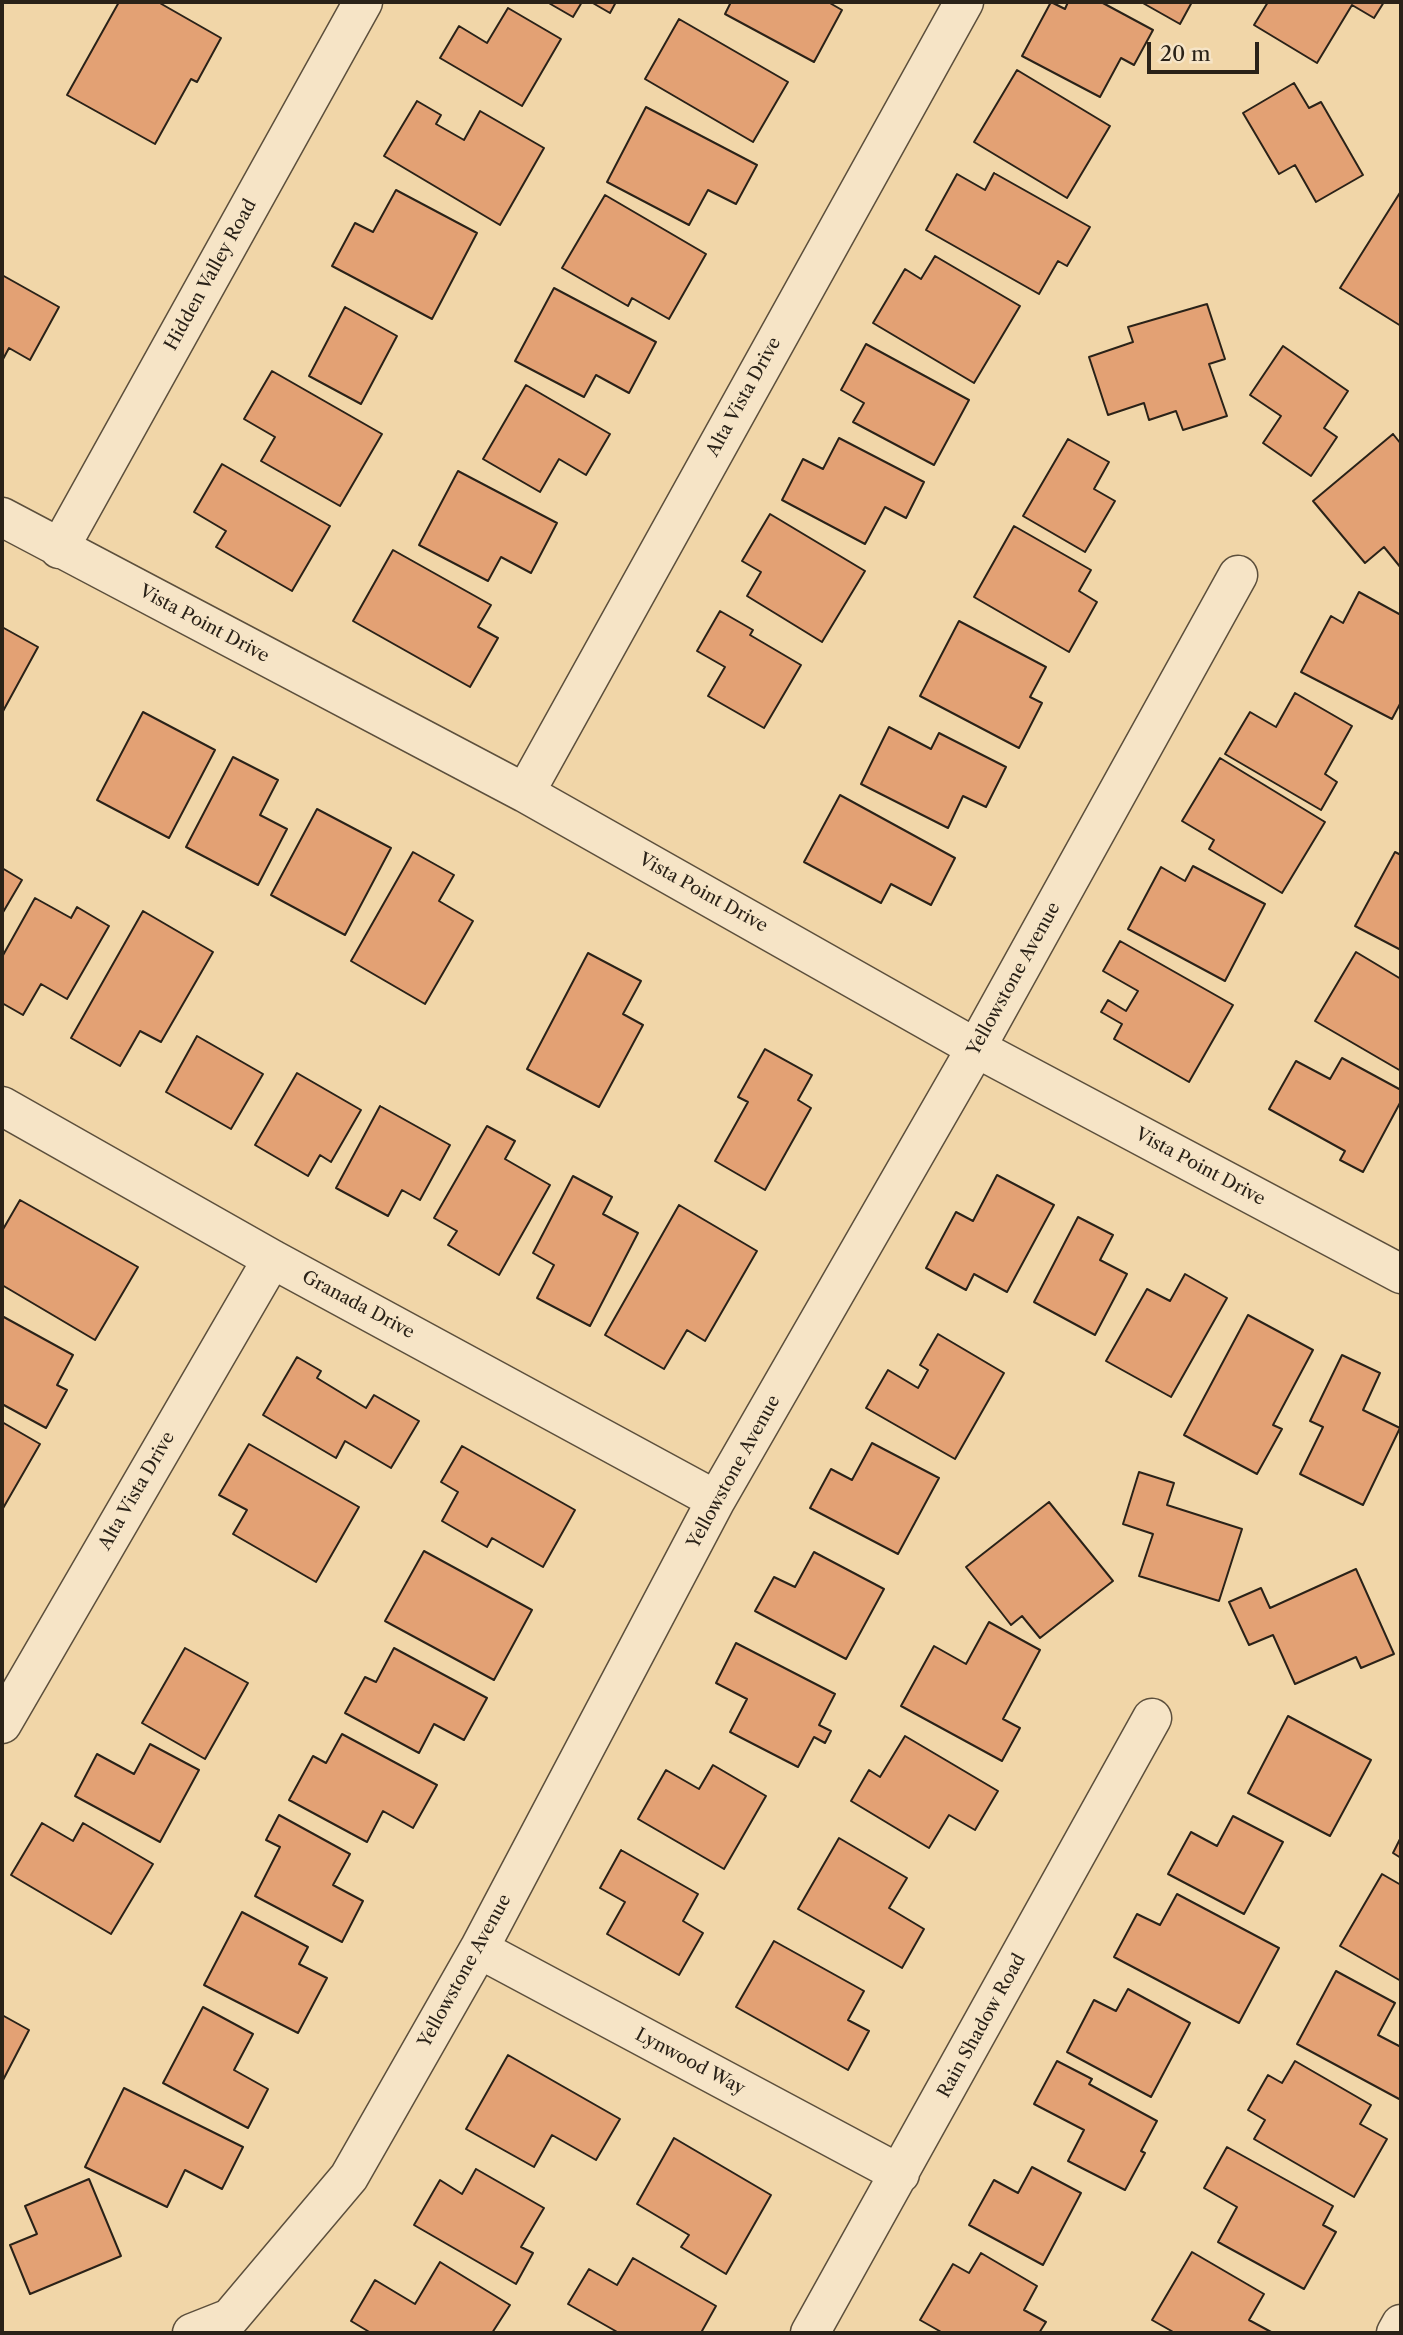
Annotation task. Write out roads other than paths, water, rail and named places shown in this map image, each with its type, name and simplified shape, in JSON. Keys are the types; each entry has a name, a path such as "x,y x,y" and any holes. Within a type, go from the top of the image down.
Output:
{"street":[{"name":"Hidden Valley Road","path":"59,549 363,2"},
{"name":"Alta Vista Drive","path":"525,793 964,2"},
{"name":"Vista Point Drive","path":"2,517 525,793 976,1048 1401,1274"},
{"name":"Yellowstone Avenue","path":"192,2333 230,2318 349,2177 479,1949 716,1500 976,1048 1238,575"},
{"name":"Granada Drive","path":"2,1106 272,1259 716,1500"},
{"name":"Alta Vista Drive","path":"2,1724 272,1259"},
{"name":"Rain Shadow Road","path":"810,2333 1152,1718"},
{"name":"Lynwood Way","path":"479,1949 900,2174"},
{"path":"1396,2333 1401,2324"}]}
